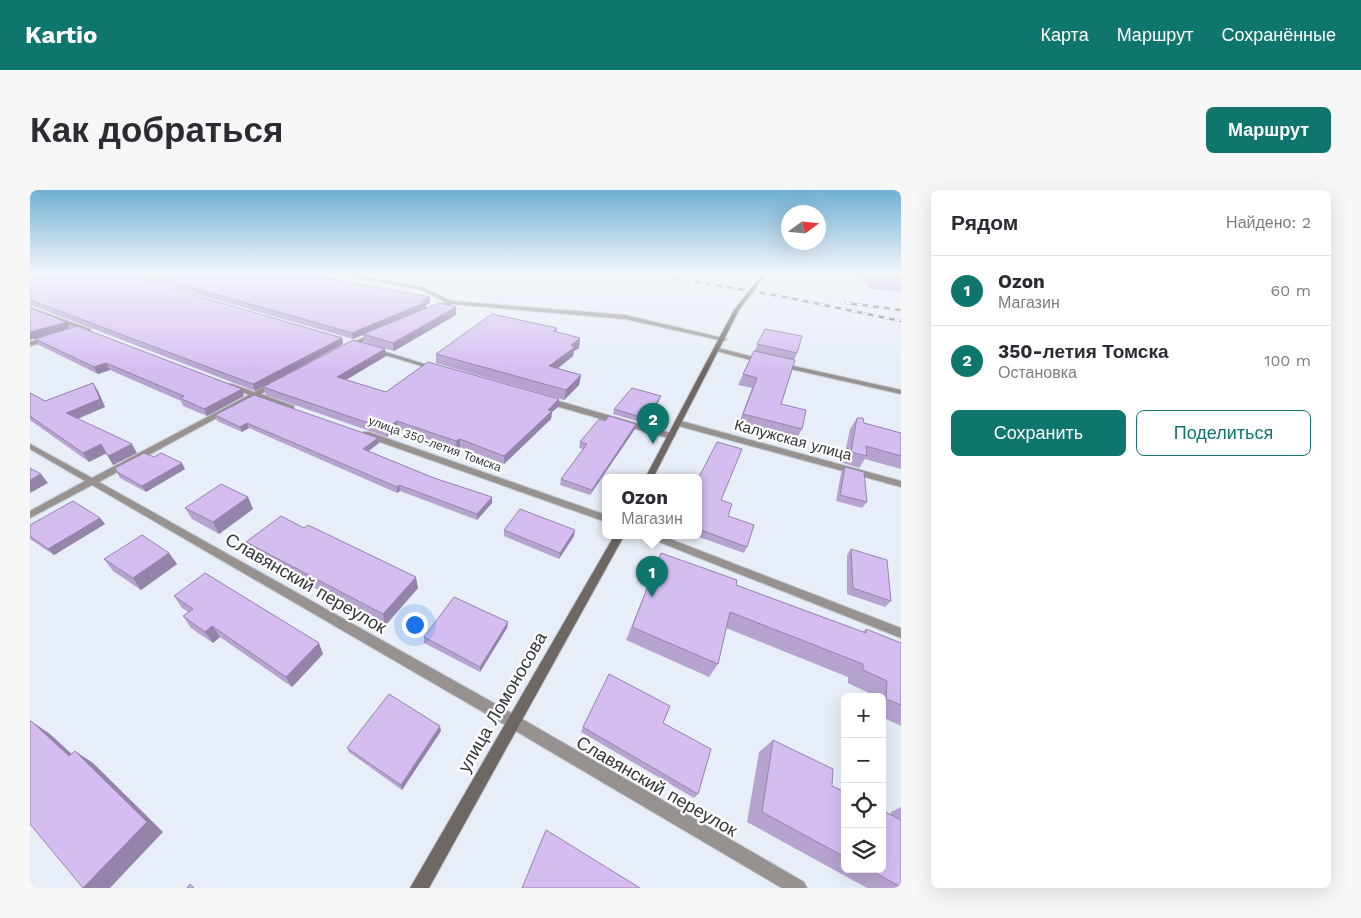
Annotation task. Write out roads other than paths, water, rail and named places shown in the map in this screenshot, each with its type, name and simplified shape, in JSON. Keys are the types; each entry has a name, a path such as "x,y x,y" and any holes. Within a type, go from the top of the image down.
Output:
{"street":[{"path":"423,313 441,306"},
{"path":"492,306 625,317 724,339"},
{"path":"652,474 740,306"},
{"path":"30,309 91,332"},
{"path":"74,331 83,328"},
{"path":"343,345 352,344 387,329"},
{"path":"30,344 56,336"},
{"path":"352,344 361,347"},
{"path":"370,349 445,371"},
{"path":"718,350 901,392"},
{"path":"218,380 301,411"},
{"path":"30,515 281,381"},
{"path":"539,398 671,436"},
{"name":"Калужская улица","path":"678,423 901,484"},
{"name":"улица 350-летия Томска","path":"356,431 602,518"},
{"name":"Славянский переулок","path":"30,446 512,721 798,888"},
{"name":"улица Ломоносова","path":"419,888 512,721 617,539"},
{"path":"661,539 901,633"}],"railway":[{"path":"826,306 901,321"},
{"path":"866,306 901,310"}],"place":[{"name":"350-летия Томска","path":"653,444"},
{"name":"Ozon","path":"652,597"}]}
